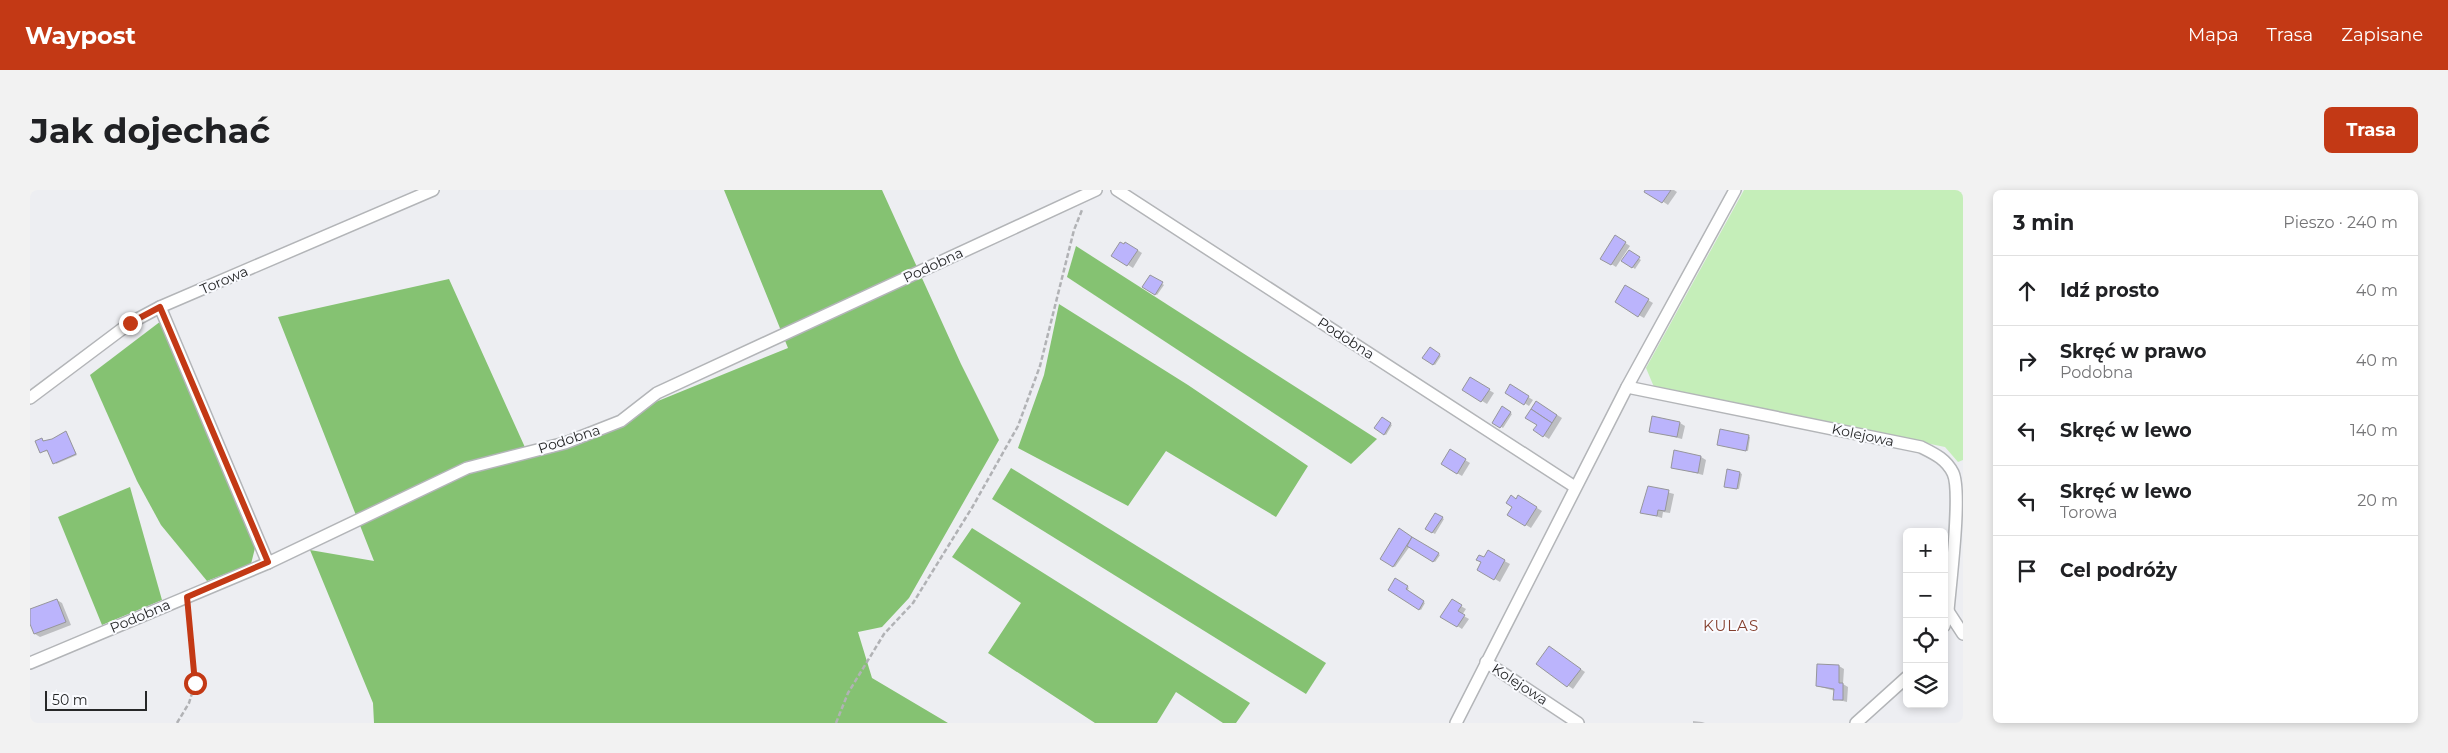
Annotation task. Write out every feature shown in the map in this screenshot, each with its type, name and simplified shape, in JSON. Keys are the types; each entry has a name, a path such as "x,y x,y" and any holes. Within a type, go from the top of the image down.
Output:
{"street":[{"name":"Torowa","path":"30,398 130,323 160,307 433,190"},
{"name":"Podobna","path":"1117,190 1575,487"},
{"name":"Kolejowa","path":"1456,723 1627,387 1735,190"},
{"name":"Podobna","path":"30,663 268,562 467,468 565,443 621,421 657,393 1093,191"},
{"path":"160,307 268,562"},
{"name":"Kolejowa","path":"1627,387 1921,447 1942,458 1954,474 1957,499 1948,612"},
{"path":"1948,612 1963,634"},
{"name":"Kolejowa","path":"1486,662 1578,723"},
{"path":"1856,723 1903,681"}],"path":[{"path":"836,723 848,693 884,634 913,602 973,506 1018,426 1040,366 1074,230 1093,191"},
{"path":"177,723 189,703 195,683 187,597"}],"green space":[{"path":"724,190 882,190 961,364 999,440 909,598 882,627 858,632 872,678 948,723 374,723 373,703 310,550 374,561 278,317 449,279 528,454 788,348"},
{"path":"1744,190 1963,190 1963,460 1958,462 1945,447 1654,387 1646,368"},
{"path":"1076,246 1377,439 1351,464 1067,277"},
{"path":"1059,304 1188,385 1308,466 1276,517 1166,451 1128,506 1018,448 1044,375"},
{"path":"161,321 255,548 251,564 207,581 161,525 137,481 90,375"},
{"path":"1011,468 1326,663 1306,694 992,499"},
{"path":"130,487 162,600 102,625 58,517"},
{"path":"972,528 1250,703 1236,723 1223,723 1176,692 1157,723 1095,723 988,653 1021,603 952,557"}],"building":[{"path":"1645,190 1671,190 1662,203 1644,192"},
{"path":"1615,235 1626,242 1611,265 1600,259"},
{"path":"1120,242 1124,244 1125,242 1138,250 1127,266 1111,256"},
{"path":"1629,250 1640,257 1632,268 1621,261"},
{"path":"1150,275 1163,282 1155,295 1142,287"},
{"path":"1625,285 1649,299 1638,317 1615,302"},
{"path":"1430,347 1440,354 1433,365 1422,358"},
{"path":"1470,377 1490,389 1481,402 1462,390"},
{"path":"1510,384 1529,396 1524,405 1505,393"},
{"path":"1536,401 1557,415 1552,423 1531,409"},
{"path":"1502,406 1511,412 1500,428 1492,423"},
{"path":"1531,409 1552,423 1543,437 1533,430 1537,425 1525,418"},
{"path":"1652,416 1680,422 1677,437 1649,432"},
{"path":"1382,417 1391,423 1384,435 1374,428"},
{"path":"1720,429 1749,435 1746,451 1717,445"},
{"path":"66,431 76,454 53,464 47,450 40,453 35,441 42,438 43,441 52,439"},
{"path":"1450,449 1466,459 1457,474 1441,464"},
{"path":"1674,450 1701,456 1698,473 1671,468"},
{"path":"1727,469 1740,472 1737,489 1724,487"},
{"path":"1648,486 1669,490 1665,511 1658,510 1657,516 1640,513"},
{"path":"1511,495 1516,499 1518,495 1537,507 1525,526 1507,515 1512,507 1506,503"},
{"path":"1435,513 1443,517 1432,533 1425,529"},
{"path":"1399,528 1412,537 1393,567 1380,559"},
{"path":"1412,537 1439,553 1433,562 1407,546"},
{"path":"1488,550 1505,560 1494,580 1477,570 1481,562 1476,560 1479,555 1484,557"},
{"path":"1395,578 1408,586 1406,589 1424,601 1419,610 1388,590"},
{"path":"57,599 66,622 34,634 30,624 30,609"},
{"path":"1452,599 1462,605 1458,611 1465,615 1457,627 1440,617"},
{"path":"1549,646 1581,669 1567,687 1536,664"},
{"path":"1817,664 1839,665 1839,683 1843,683 1843,700 1833,700 1834,689 1816,686"}],"district":[{"name":"KULAS","path":"1731,626"}],"route":[{"path":"130,323 160,307 268,562 187,597 195,683"}]}
